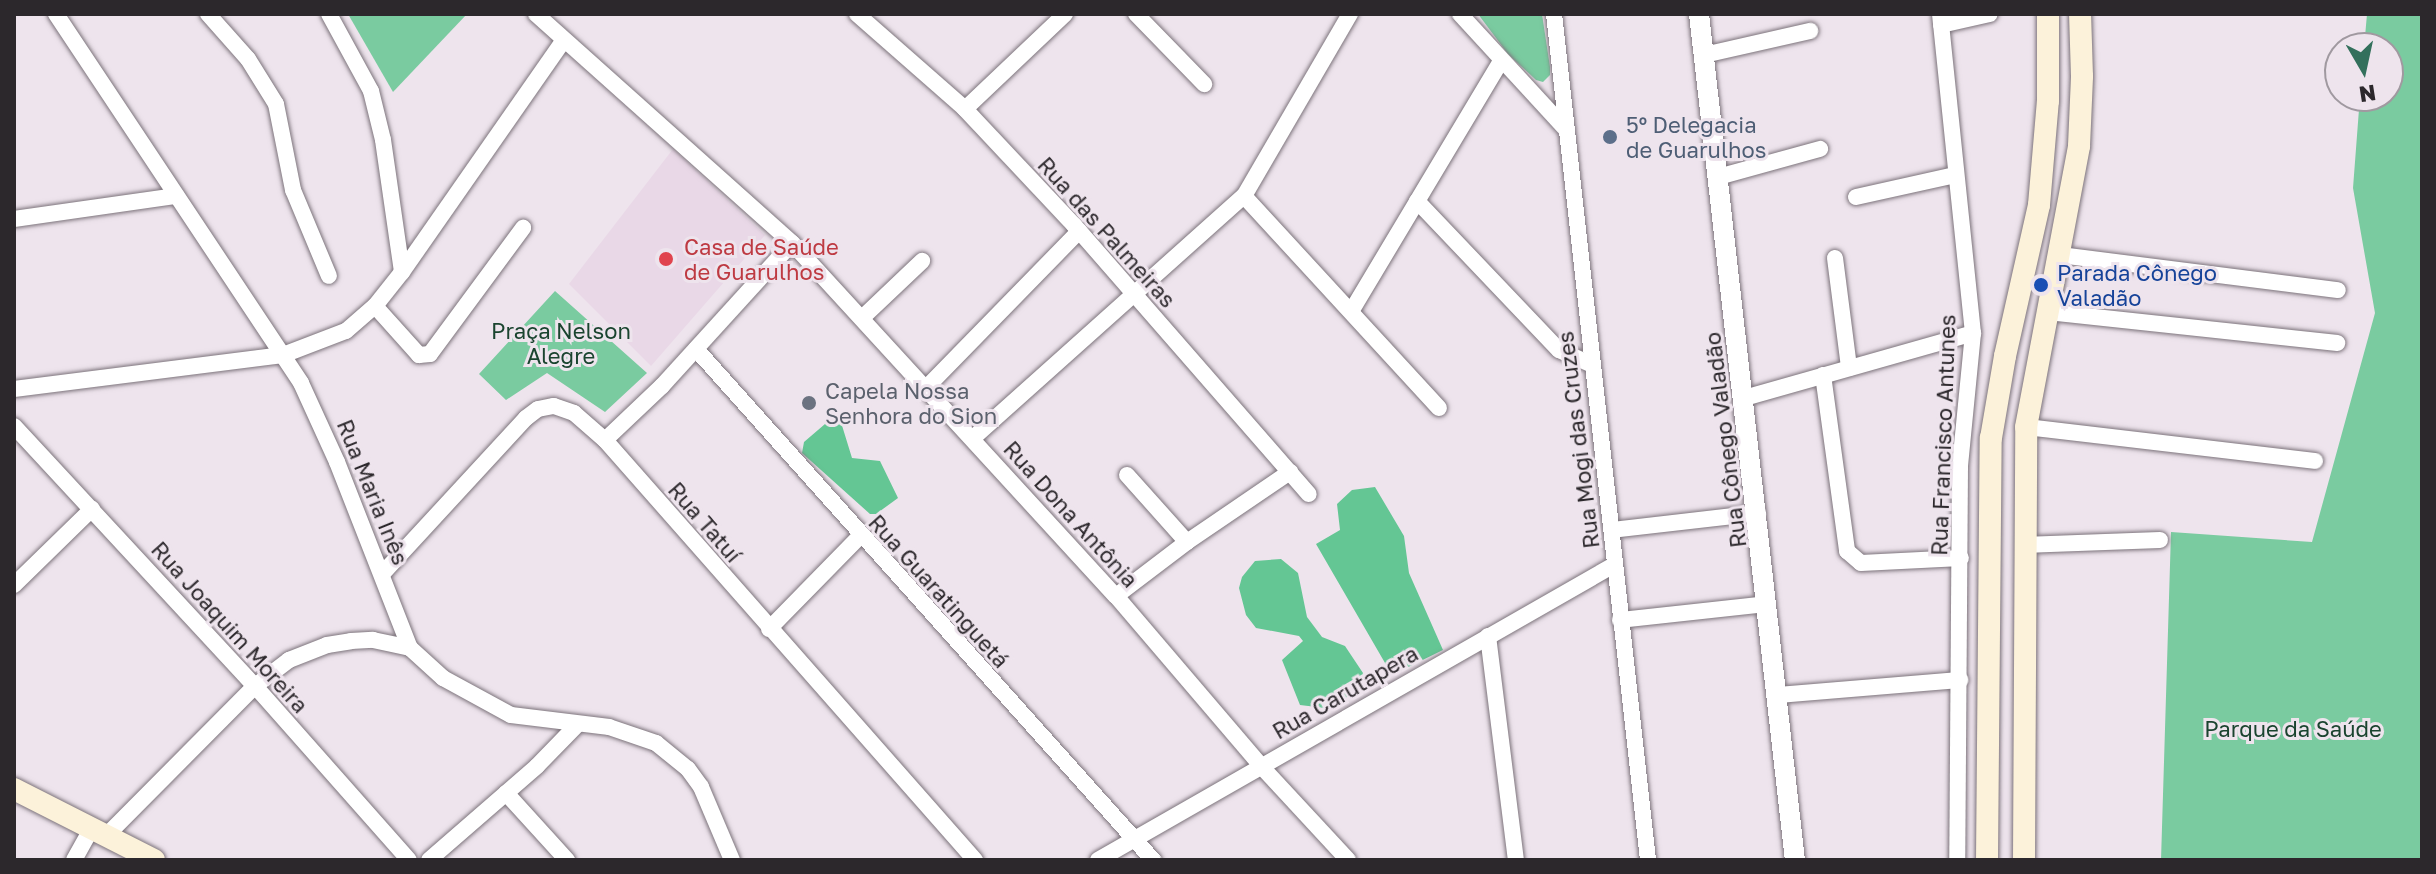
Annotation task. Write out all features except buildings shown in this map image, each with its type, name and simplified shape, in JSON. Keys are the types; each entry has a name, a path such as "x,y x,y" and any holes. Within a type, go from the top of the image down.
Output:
{"main road":[{"path":"1987,860 1991,438 2005,356 2039,205 2048,101 2048,14"},
{"path":"2024,860 2023,545 2026,427 2079,146 2082,76 2080,14"},
{"path":"1987,684 2024,684"},
{"path":"14,789 154,860"}],"street":[{"name":"Rua Maria Inês","path":"56,14 283,355 316,412 383,573 410,648 443,678 511,715 631,732 656,743 688,769 714,814 732,860"},
{"path":"208,14 269,89 281,120 293,190 329,276"},
{"path":"329,14 371,91 383,140 402,272"},
{"name":"Rua das Palmeiras","path":"857,14 965,109 1079,231 1309,494"},
{"path":"873,28 886,14"},
{"path":"965,109 1065,14"},
{"path":"1136,14 1204,84"},
{"path":"973,438 1244,196 1350,14"},
{"path":"1460,14 1564,127"},
{"name":"Rua Mogi das Cruzes","path":"1554,14 1564,127 1648,860"},
{"name":"Rua Cônego Valadão","path":"1699,14 1795,860"},
{"path":"1940,19 1990,14"},
{"name":"Rua Dona Antônia","path":"540,15 564,40 792,243 1116,596 1261,766 1348,860"},
{"name":"Rua Francisco Antunes","path":"1940,19 1973,333 1960,466 1957,860"},
{"path":"1704,55 1810,31"},
{"path":"14,389 283,355 346,331 375,306 402,272 564,40"},
{"path":"1352,310 1501,61"},
{"path":"1718,177 1820,149"},
{"path":"1856,197 1955,175"},
{"path":"14,219 176,196"},
{"path":"1244,196 1439,408"},
{"path":"1417,201 1559,350 1592,365"},
{"path":"375,306 419,355 430,354 523,228"},
{"path":"927,387 1079,231"},
{"path":"605,440 696,349 792,243"},
{"path":"2060,255 2338,290"},
{"path":"1835,258 1849,368"},
{"path":"862,318 922,261"},
{"path":"2048,312 2337,343"},
{"path":"1744,398 1973,333"},
{"name":"Rua Guaratinguetá","path":"696,349 860,536 1153,860"},
{"path":"1823,375 1845,546 1853,559 1861,563 1961,558"},
{"name":"Rua Tatuí","path":"383,573 517,426 538,409 554,406 574,413 605,440 975,860"},
{"name":"Rua Joaquim Moreira","path":"14,426 255,686 409,860"},
{"path":"2026,427 2315,461"},
{"path":"1116,596 1187,542 1290,472"},
{"path":"1127,475 1187,542"},
{"path":"14,585 92,509"},
{"path":"1612,530 1758,513"},
{"path":"769,629 860,536"},
{"path":"2023,545 2160,540"},
{"name":"Rua Carutapera","path":"1098,860 1614,565"},
{"path":"1620,620 1767,604"},
{"path":"1488,636 1516,860"},
{"path":"74,860 100,831 255,686 289,660 327,645 373,640 410,648"},
{"path":"1777,695 1960,680"},
{"path":"429,860 577,725"},
{"path":"506,793 567,860"}],"shaded area":[{"name":"Casa de Saúde de Guarulhos","path":"673,149 765,235 651,366 569,284"}],"green space":[{"path":"348,14 467,14 393,92"},
{"path":"1478,14 1542,14 1550,75 1543,82 1536,80 1508,54"},
{"name":"Parque da Saúde","path":"2367,14 2422,14 2422,860 2161,860 2171,532 2312,542 2375,313 2353,188 2359,112 2404,112 2404,32 2365,32"},
{"name":"Praça Nelson Alegre","path":"555,291 647,373 605,412 547,373 506,400 479,374"},
{"path":"832,418 840,419 852,458 880,461 898,498 876,514 870,514 802,453 804,442"},
{"path":"1375,487 1404,536 1409,573 1443,650 1392,675 1316,544 1340,530 1337,504 1352,490"},
{"path":"1281,559 1298,573 1307,617 1322,637 1345,646 1363,673 1357,688 1333,709 1300,705 1282,660 1303,641 1299,636 1256,628 1246,615 1239,588 1242,577 1255,561"}],"place":[{"name":"5º Delegacia de Guarulhos","path":"1610,137"},
{"name":"Casa de Saúde de Guarulhos","path":"666,259"},
{"name":"Parada Cônego Valadão","path":"2041,285"},
{"name":"Capela Nossa Senhora do Sion","path":"809,403"}]}
